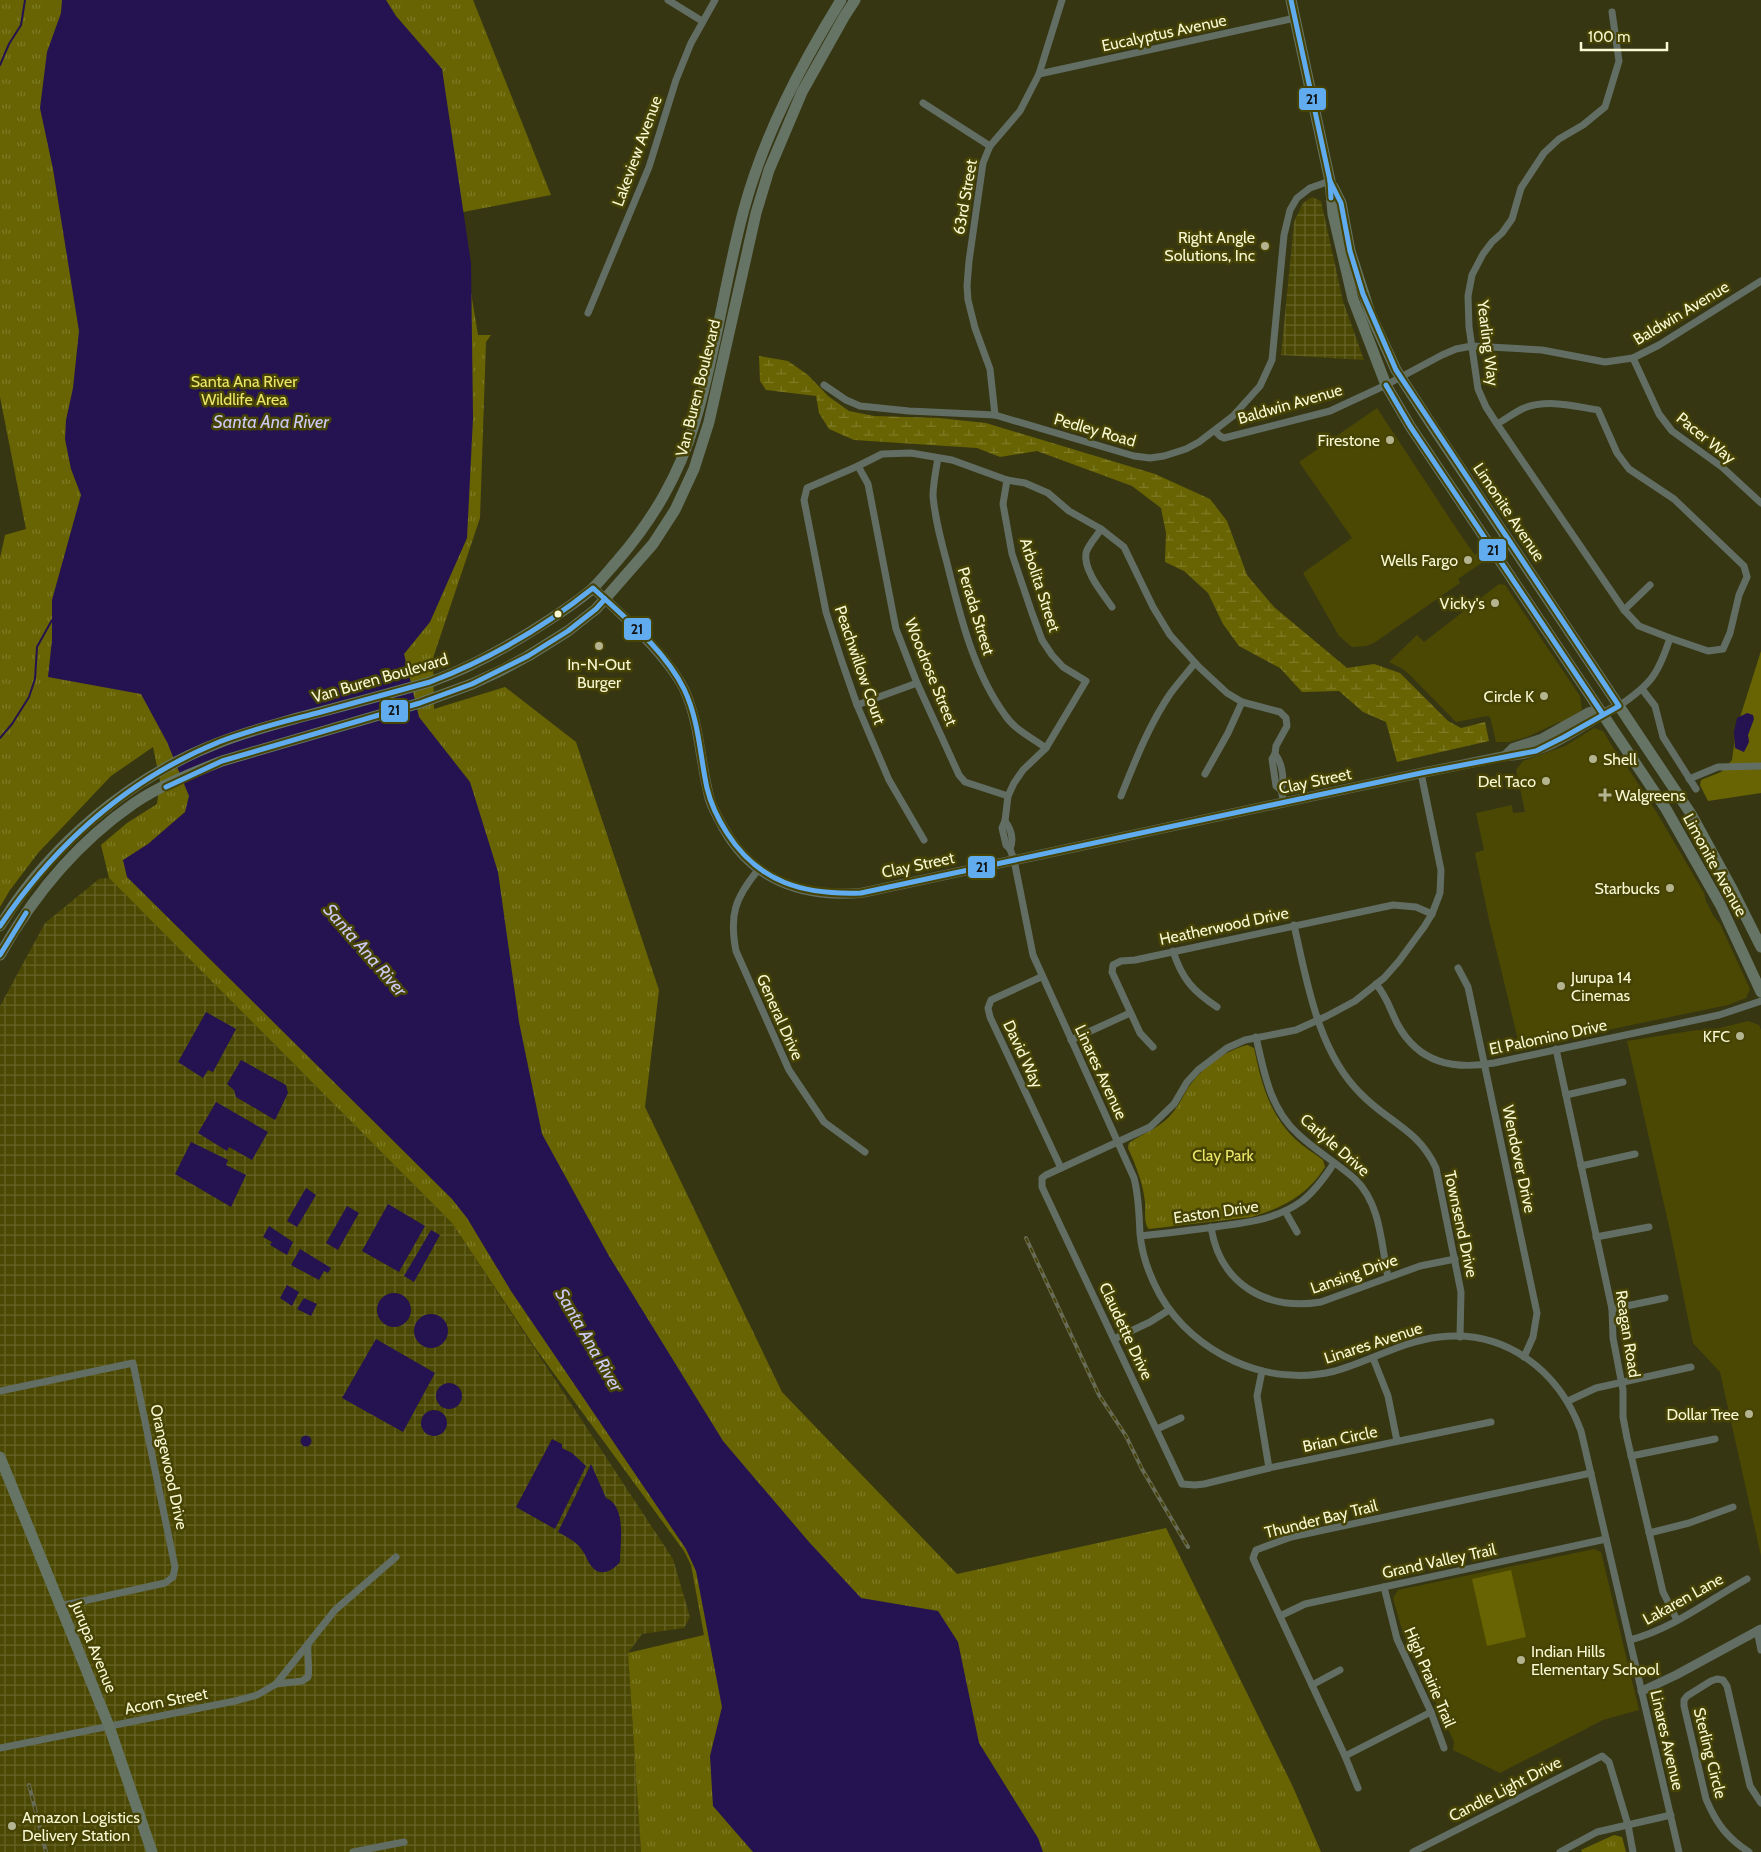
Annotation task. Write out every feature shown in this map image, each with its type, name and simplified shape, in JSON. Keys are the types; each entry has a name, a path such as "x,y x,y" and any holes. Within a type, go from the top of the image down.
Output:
{"main road":[{"name":"Van Buren Boulevard","path":"0,926 24,892 67,843 108,807 148,778 190,755 220,742 413,687 455,673 491,655 562,611 593,588 633,542 653,515 679,468 696,422 744,208 758,165 801,68 841,0"},
{"name":"Van Buren Boulevard","path":"0,955 43,889 65,864 110,821 134,803 222,761 420,703 472,684 528,656 568,631 605,600 653,544 675,510 694,469 710,422 756,213 769,170 802,92 855,0"},
{"name":"Limonite Avenue","path":"1291,0 1330,181 1332,214 1353,299 1386,385 1410,426 1656,793 1693,855 1729,923 1761,992"},
{"name":"Limonite Avenue","path":"1330,181 1340,203 1350,251 1363,294 1401,378 1691,814 1761,947"},
{"path":"1502,564 1512,563 1519,566 1558,624 1568,630"},
{"name":"Clay Street","path":"593,588 662,658 678,678 692,711 712,806 728,836 740,852 758,870 778,881 793,887 825,893 861,893 1421,773 1505,756 1515,756 1549,745 1594,720 1602,713 1619,706"},
{"name":"Jurupa Avenue","path":"0,1457 109,1726 152,1852"}],"street":[{"path":"668,0 702,21"},
{"name":"Lakeview Avenue","path":"588,313 649,168 676,80 691,43 715,0"},
{"name":"63rd Street","path":"995,415 990,369 975,328 968,300 967,286 983,163 990,146 1020,110 1040,74 1062,0"},
{"name":"Yearling Way","path":"1497,424 1524,408 1545,403 1557,403 1598,410 1617,453 1629,469 1674,499 1744,566 1747,577 1739,595 1730,633 1722,649 1708,651 1639,626 1624,610 1497,424 1486,407 1478,389 1468,296 1472,275 1483,254 1512,219 1521,188 1544,153 1559,138 1583,125 1604,107 1619,61 1612,12"},
{"name":"Eucalyptus Avenue","path":"1040,74 1295,18"},
{"path":"923,103 990,146"},
{"name":"Pedley Road","path":"824,385 846,400 860,406 995,415 1134,456 1150,458 1186,449 1215,431 1237,412 1260,386 1272,360 1284,236 1290,210 1297,198 1310,188 1330,181"},
{"name":"Baldwin Avenue","path":"1215,431 1224,438 1330,411 1401,378 1442,355 1456,349 1472,346 1542,350 1605,362 1633,358 1659,345 1761,281"},
{"name":"Pacer Way","path":"1633,358 1659,414 1672,432 1722,467 1761,502"},
{"path":"858,466 882,454 912,453 952,460 1007,480 1026,482 1048,494 1069,511 1101,529 1124,547 1153,607 1170,635 1195,663 1227,693 1242,702 1280,712 1286,718 1288,726 1276,746 1272,759 1276,786 1281,790 1284,803"},
{"name":"Perada Street","path":"938,458 933,494 937,523 972,651 991,693 1006,717 1046,748"},
{"name":"Peachwillow Court","path":"858,466 807,488 804,500 826,612 857,705 889,780 924,840"},
{"name":"Woodrose Street","path":"858,466 868,484 896,628 917,683 959,775 964,782 1008,796"},
{"name":"Arbolita Street","path":"1007,480 1003,504 1011,546 1042,640 1052,655 1063,666 1086,681 1046,748"},
{"path":"1101,529 1086,551 1086,561 1095,584 1112,607"},
{"path":"1624,610 1650,585"},
{"name":"Clay Street","path":"1619,706 1642,689 1655,675 1663,660 1670,638"},
{"path":"1121,796 1157,715 1171,693 1195,663"},
{"path":"857,705 917,683"},
{"path":"1642,689 1655,706 1663,737 1696,790"},
{"path":"1205,774 1228,733 1242,702"},
{"path":"1008,796 1023,770 1046,748"},
{"path":"1689,779 1718,767 1761,766"},
{"path":"1061,1168 1119,1142 1157,1122 1174,1104 1187,1082 1205,1064 1227,1048 1256,1037 1296,1030 1318,1020 1355,1001 1400,961 1432,914 1440,893 1441,870 1421,773"},
{"name":"Linares Avenue","path":"1008,796 1005,821 1002,828 1006,845 1010,849 1014,860 1029,944 1041,977 1132,1171 1137,1190 1141,1236 1150,1275 1169,1310 1192,1334 1216,1352 1262,1371 1297,1375 1322,1373 1419,1341 1439,1337 1460,1337 1495,1342 1516,1351 1552,1379 1568,1401 1581,1432 1591,1472 1680,1852"},
{"name":"General Drive","path":"758,870 741,893 736,905 734,937 736,951 788,1070 824,1122 865,1152"},
{"name":"Heatherwood Drive","path":"1153,1047 1140,1033 1112,972 1113,965 1121,961 1393,905 1416,907 1432,914"},
{"name":"Townsend Drive","path":"1294,925 1308,988 1318,1020 1335,1058 1352,1084 1374,1107 1418,1139 1436,1168 1462,1292 1460,1337"},
{"path":"1174,951 1181,973 1191,987 1217,1007"},
{"name":"Wendover Drive","path":"1458,968 1468,987 1537,1312 1533,1336 1524,1357"},
{"name":"David Way","path":"1041,977 991,1000 988,1008 990,1017 1061,1168"},
{"name":"El Palomino Drive","path":"1376,984 1387,998 1404,1035 1419,1050 1438,1061 1452,1065 1484,1065 1719,1015 1761,1001"},
{"path":"1071,1040 1130,1013"},
{"name":"Carlyle Drive","path":"1256,1037 1266,1080 1274,1102 1297,1134 1364,1188 1370,1199 1378,1225 1388,1277"},
{"name":"Reagan Road","path":"1556,1049 1612,1309 1614,1343 1624,1398 1624,1422 1631,1456 1663,1592 1677,1620"},
{"path":"1566,1095 1623,1082"},
{"path":"1581,1166 1635,1154"},
{"name":"Easton Drive","path":"1141,1236 1258,1221 1285,1211 1302,1201 1314,1190 1334,1163"},
{"name":"Claudette Drive","path":"1061,1168 1042,1178 1042,1187 1182,1484 1195,1485"},
{"path":"1285,1211 1297,1232"},
{"path":"1596,1237 1649,1226"},
{"name":"Lansing Drive","path":"1211,1228 1221,1260 1236,1280 1259,1296 1282,1304 1306,1305 1321,1302 1420,1266 1455,1259"},
{"path":"1612,1309 1665,1298"},
{"path":"1114,1339 1150,1322 1169,1310"},
{"path":"1372,1358 1388,1396 1397,1441"},
{"name":"Orangewood Drive","path":"0,1391 133,1363 175,1567 173,1577 165,1584 60,1606"},
{"path":"1568,1401 1596,1388 1691,1367"},
{"path":"1262,1371 1257,1396 1269,1468"},
{"path":"1157,1429 1181,1418"},
{"name":"Brian Circle","path":"1195,1485 1491,1422"},
{"path":"1631,1456 1715,1439"},
{"name":"Thunder Bay Trail","path":"1358,1788 1253,1558 1256,1550 1290,1537 1591,1472"},
{"path":"1649,1533 1689,1523 1733,1508"},
{"name":"Grand Valley Trail","path":"1280,1616 1305,1604 1606,1539"},
{"name":"Acorn Street","path":"0,1748 247,1698 266,1691 276,1684 280,1677 289,1669 335,1610 396,1557"},
{"name":"Lakaren Lane","path":"1630,1640 1654,1633 1747,1579"},
{"name":"High Prairie Trail","path":"1384,1587 1397,1639 1431,1712 1444,1748"},
{"path":"1642,1691 1760,1630 1761,1650"},
{"name":"Acorn Street","path":"276,1684 302,1681 308,1677 310,1669 307,1660 308,1646"},
{"path":"1312,1685 1340,1670"},
{"name":"Sterling Circle","path":"1749,1852 1735,1843 1723,1831 1711,1811 1706,1799 1684,1706 1684,1700 1687,1696 1717,1679 1723,1680 1727,1686 1750,1786 1761,1803"},
{"path":"1345,1756 1431,1712"},
{"name":"Candle Light Drive","path":"1413,1852 1602,1756 1609,1762 1628,1825"},
{"path":"1560,1852 1597,1832 1671,1814"},
{"path":"1628,1825 1633,1852"},
{"path":"353,1852 404,1842"}],"shaded area":[{"path":"1312,197 1321,201 1343,301 1364,360 1281,355 1294,222 1303,203"},
{"path":"1377,408 1462,537 1475,555 1477,553 1483,562 1458,579 1460,583 1374,643 1366,646 1352,647 1339,636 1303,573 1352,538 1299,462"},
{"path":"1499,584 1505,585 1580,696 1582,710 1562,723 1559,722 1527,737 1509,742 1496,742 1490,717 1456,722 1409,674 1389,662 1417,635 1424,642"},
{"path":"1594,728 1603,731 1657,813 1704,893 1706,901 1720,924 1750,989 1746,998 1728,1005 1520,1048 1475,853 1484,850 1476,813 1512,805 1513,813 1525,812 1516,770 1523,761 1565,746"},
{"path":"109,878 452,1223 673,1559 690,1617 684,1628 642,1634 628,1653 641,1852 0,1852 0,1006 45,923 99,879"},
{"path":"1748,1021 1759,1025 1761,1030 1761,1556 1720,1372 1693,1343 1671,1235 1627,1041 1697,1030 1708,1031"},
{"name":"Indian Hills Elementary School","path":"1594,1549 1601,1552 1639,1710 1603,1720 1500,1773 1453,1750 1454,1742 1402,1630 1393,1598 1398,1590"}],"green space":[{"name":"Santa Ana River","path":"0,0 473,0 551,195 458,213 478,335 491,335 486,342 480,518 433,658 434,709 505,687 576,742 659,990 645,1107 782,1392 957,1574 1166,1528 1293,1787 1321,1852 641,1852 628,1653 704,1635 691,1565 684,1551 536,1349 452,1223 109,878 101,845 127,823 157,804 160,781 153,747 111,776 38,853 10,890 0,907 0,558 5,535 26,529 0,397"},
{"path":"759,356 788,361 808,375 828,396 849,411 874,416 939,418 986,423 1155,474 1210,499 1227,521 1247,575 1274,607 1347,668 1374,664 1400,673 1448,721 1461,728 1485,722 1489,741 1397,762 1386,722 1363,712 1339,691 1302,692 1280,668 1239,646 1223,624 1208,593 1184,571 1165,562 1166,533 1161,508 1132,486 1037,451 1000,457 977,448 854,440 829,429 819,413 816,396 766,390 760,381"},
{"path":"1761,651 1761,793 1708,801 1700,785 1701,780 1721,772 1732,760 1736,730"},
{"name":"Clay Park","path":"1247,1045 1254,1048 1267,1097 1279,1119 1295,1139 1323,1160 1325,1167 1302,1193 1283,1205 1262,1214 1251,1217 1149,1229 1145,1220 1143,1188 1128,1148 1129,1143 1169,1117 1188,1088 1214,1061 1230,1051"},
{"path":"1511,1570 1526,1637 1487,1646 1472,1579"},
{"path":"1614,1835 1622,1837 1626,1852 1582,1852 1581,1850"}],"water":[{"name":"Santa Ana River","path":"62,0 386,0 396,16 442,69 471,263 473,418 467,538 430,622 404,654 419,717 470,782 498,872 519,1022 542,1134 609,1256 723,1441 809,1542 861,1598 938,1611 958,1642 979,1743 1038,1838 1043,1852 753,1852 713,1806 710,1756 722,1707 696,1571 686,1549 511,1291 467,1218 452,1199 127,877 123,860 148,844 185,812 189,796 167,742 141,694 48,677 52,640 52,600 81,495 71,469 65,439 79,331 53,169 40,108 47,52 61,13"},
{"path":"1747,713 1753,715 1754,719 1748,735 1749,742 1744,752 1735,748 1734,732 1737,718"},
{"path":"206,1012 236,1029 213,1072 208,1070 203,1078 178,1062"},
{"path":"241,1060 286,1085 288,1093 275,1120 236,1097 234,1090 227,1084"},
{"path":"216,1102 268,1132 252,1160 229,1147 227,1151 198,1133"},
{"path":"191,1142 228,1160 226,1165 246,1175 231,1207 175,1174"},
{"path":"306,1188 316,1195 297,1227 287,1221"},
{"path":"388,1204 425,1226 399,1272 362,1251"},
{"path":"347,1206 359,1213 338,1250 326,1243"},
{"path":"269,1226 293,1242 287,1255 270,1245 272,1242 263,1237"},
{"path":"431,1230 440,1235 414,1282 404,1276"},
{"path":"300,1249 331,1268 328,1273 324,1271 319,1280 291,1265"},
{"path":"287,1285 299,1292 292,1306 280,1298"},
{"path":"394,1293 406,1298 411,1310 406,1322 394,1327 382,1322 377,1310 382,1298"},
{"path":"304,1298 317,1304 311,1316 297,1309"},
{"path":"431,1314 443,1319 448,1331 443,1343 431,1348 419,1343 414,1331 419,1319"},
{"path":"376,1339 435,1373 403,1432 342,1398"},
{"path":"449,1383 458,1387 462,1396 458,1405 449,1409 440,1405 436,1396 440,1387"},
{"path":"434,1410 443,1414 447,1423 443,1432 434,1436 425,1432 421,1423 425,1414"},
{"path":"306,1435 312,1441 306,1447 300,1441"},
{"path":"552,1439 562,1444 562,1448 572,1453 586,1466 555,1529 516,1507"},
{"path":"591,1464 606,1498 613,1502 620,1517 620,1562 611,1570 603,1572 596,1571 578,1545 558,1532"}],"waterway":[{"path":"0,65 9,44 21,25 25,0"},
{"path":"0,738 12,724 29,697 35,679 37,647 52,620"}],"railway":[{"path":"1026,1238 1099,1395 1126,1436 1142,1469 1188,1547"},
{"path":"29,1785 46,1852"}],"transit line":[{"name":"21","path":"1291,0 1330,181 1331,198"},
{"name":"21","path":"0,926 22,896 69,841 96,817 153,775 185,757 231,737 430,682 452,673 495,653 535,629 593,588 655,647 676,674 693,713 707,788 715,812 727,833 753,864 768,874 802,888 821,892 861,893 1421,773 1536,751 1564,737 1619,706 1396,370 1363,294 1350,251 1341,203 1330,181"},
{"name":"21","path":"1386,385 1410,426 1602,713"},
{"name":"21","path":"166,787 222,761 420,703 472,684 528,656 568,631 596,609 605,599"},
{"name":"21","path":"0,955 26,913"}],"place":[{"name":"Right Angle Solutions, Inc","path":"1265,246"},
{"name":"Firestone","path":"1390,440"},
{"name":"Wells Fargo","path":"1468,560"},
{"name":"Vicky's","path":"1495,603"},
{"name":"In-N-Out Burger","path":"599,646"},
{"name":"Circle K","path":"1544,696"},
{"name":"Shell","path":"1593,759"},
{"name":"Del Taco","path":"1546,781"},
{"name":"Walgreens","path":"1605,795"},
{"name":"Starbucks","path":"1670,888"},
{"name":"Jurupa 14 Cinemas","path":"1561,986"},
{"name":"KFC","path":"1740,1036"},
{"name":"Dollar Tree","path":"1749,1414"},
{"name":"Indian Hills Elementary School","path":"1521,1660"},
{"name":"Amazon Logistics Delivery Station","path":"12,1826"}],"park label":[{"name":"Santa Ana River Wildlife Area","path":"244,390"}]}
